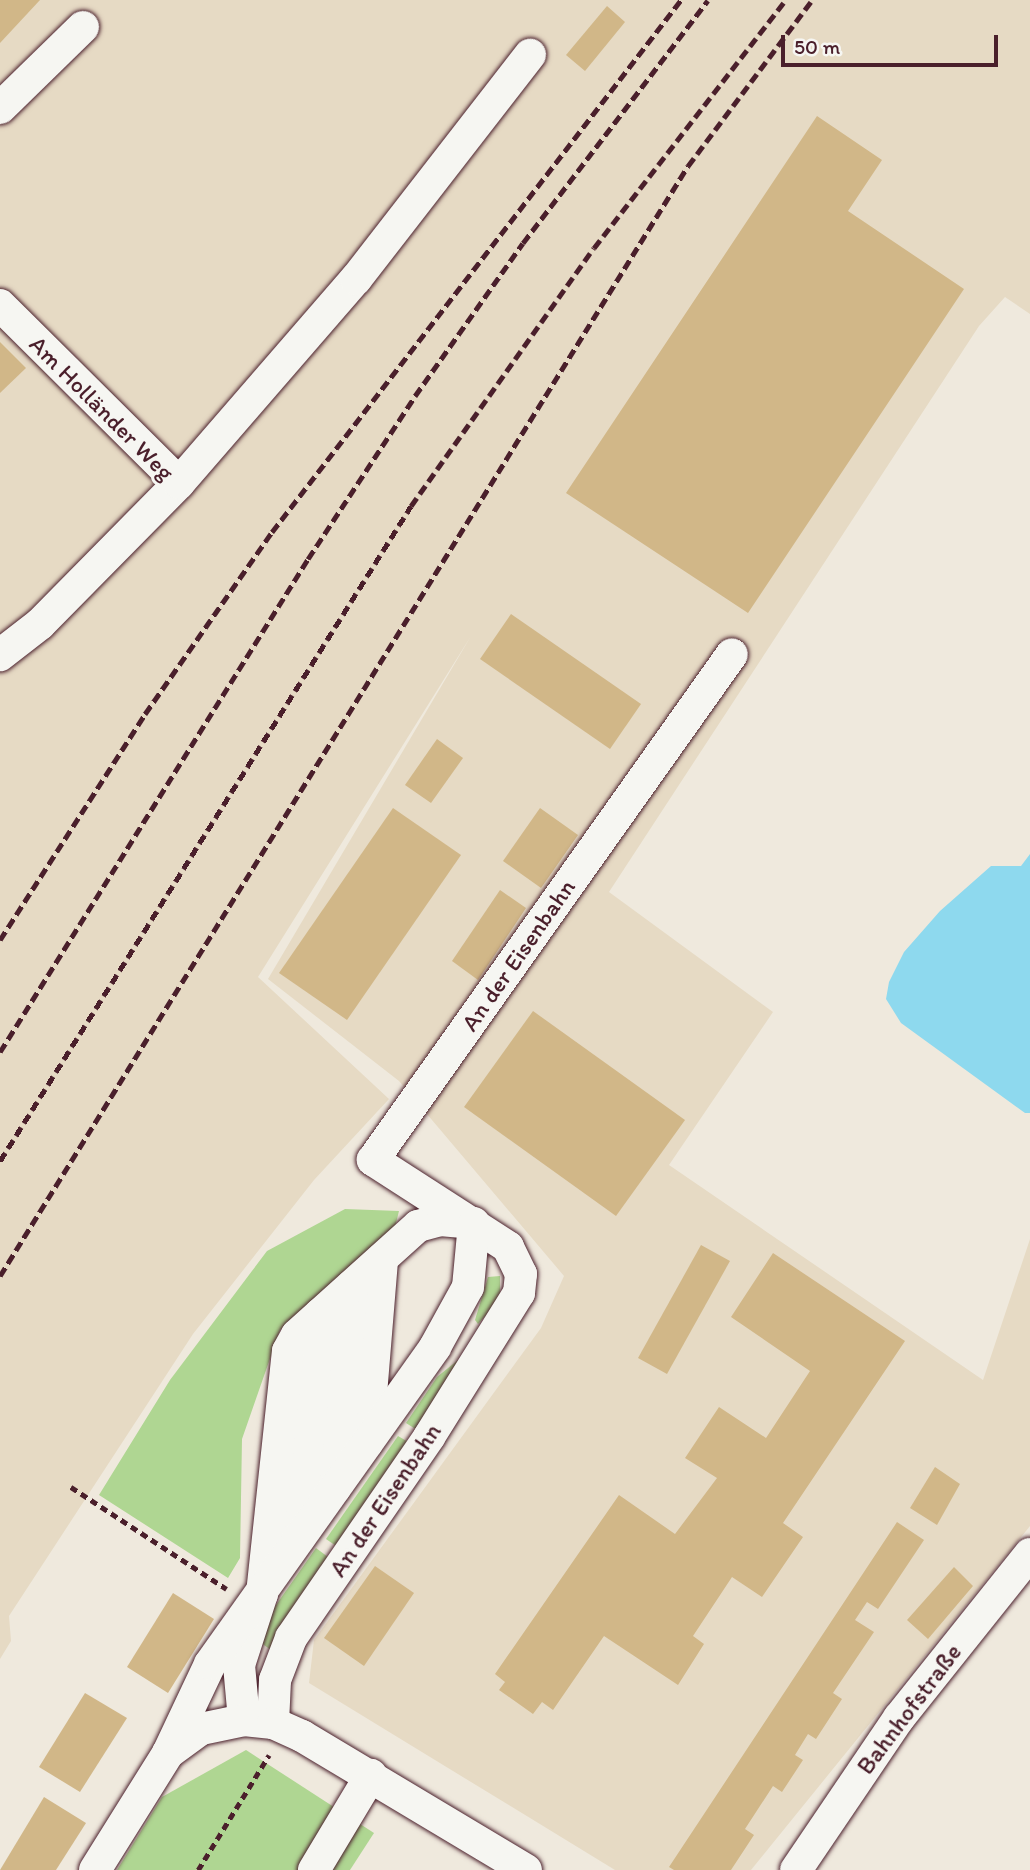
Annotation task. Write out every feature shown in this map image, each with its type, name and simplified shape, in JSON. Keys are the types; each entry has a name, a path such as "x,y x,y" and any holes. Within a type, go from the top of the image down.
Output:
{"street":[{"path":"0,108 83,27"},
{"path":"179,483 355,279 530,55"},
{"name":"Am Holländer Weg","path":"0,305 179,483 40,624 0,655"},
{"name":"An der Eisenbahn","path":"258,1722 291,1638 429,1437 519,1293 517,1259 508,1247 373,1160 732,654"},
{"path":"95,1870 168,1753 203,1676 262,1594 288,1351 297,1335 418,1226 440,1220 474,1223"},
{"name":"An der Eisenbahn","path":"258,1722 239,1665 262,1594 435,1347 468,1287 474,1223"},
{"path":"367,1444 382,1259"},
{"path":"335,1489 352,1286"},
{"path":"299,1539 320,1314"},
{"name":"Bahnhofstraße","path":"796,1870 899,1718 1030,1554"},
{"path":"168,1753 201,1729 258,1722 371,1775 526,1870"},
{"path":"314,1870 371,1775"}],"shaded area":[{"path":"0,0 1030,0 1030,314 1005,297 979,326 609,892 773,1012 669,1165 983,1380 1030,1239 1030,1526 751,1870 615,1870 309,1683 314,1640 541,1328 564,1276 399,1081 268,979 471,636 258,977 389,1099 314,1180 193,1334 9,1616 11,1641 0,1659"}],"green space":[{"path":"345,1209 399,1211 394,1231 280,1330 242,1439 240,1558 228,1578 99,1495 170,1380 267,1251"},
{"path":"500,1276 500,1300 478,1324 475,1320 488,1277"},
{"path":"458,1360 462,1360 417,1430 406,1423 437,1377"},
{"path":"398,1436 410,1443 339,1548 326,1539"},
{"path":"316,1548 332,1560 271,1650 257,1640 269,1615"},
{"path":"246,1750 374,1833 350,1870 117,1870 162,1797"}],"water":[{"path":"1030,854 1030,1113 1025,1113 901,1023 886,999 889,982 904,952 940,911 991,866 1021,866"}],"building":[{"path":"0,0 40,0 0,43"},
{"path":"607,6 625,22 585,71 566,55"},
{"path":"817,116 882,160 848,211 964,289 748,613 566,493"},
{"path":"0,342 26,368 0,393"},
{"path":"511,614 641,704 610,749 480,659"},
{"path":"437,739 463,758 431,803 405,785"},
{"path":"393,808 461,855 347,1020 279,973"},
{"path":"540,808 578,835 541,888 503,861"},
{"path":"500,890 526,908 478,980 452,961"},
{"path":"533,1011 685,1120 616,1216 464,1107"},
{"path":"701,1245 730,1261 667,1374 638,1358"},
{"path":"773,1253 905,1341 783,1523 803,1537 762,1597 732,1577 693,1636 704,1644 678,1685 604,1636 553,1710 542,1702 533,1714 499,1690 505,1682 495,1674 619,1495 675,1534 717,1478 685,1458 719,1407 766,1438 810,1371 731,1317"},
{"path":"935,1467 960,1484 937,1525 910,1508"},
{"path":"897,1522 924,1540 878,1609 867,1602 855,1620 874,1632 833,1693 842,1699 816,1739 808,1734 795,1755 803,1760 782,1792 773,1786 745,1829 754,1835 731,1870 674,1870 669,1867"},
{"path":"375,1566 414,1593 364,1666 324,1638"},
{"path":"954,1567 973,1586 928,1639 907,1620"},
{"path":"173,1593 214,1619 168,1693 127,1667"},
{"path":"85,1693 127,1718 80,1792 39,1767"},
{"path":"44,1797 86,1823 56,1870 0,1870"}],"railway":[{"path":"0,940 145,714 272,532 681,0"},
{"path":"0,1052 308,559 415,396 523,243 708,0"},
{"path":"0,1161 411,506 594,248 786,0"},
{"path":"0,1276 688,166 812,0"}]}
